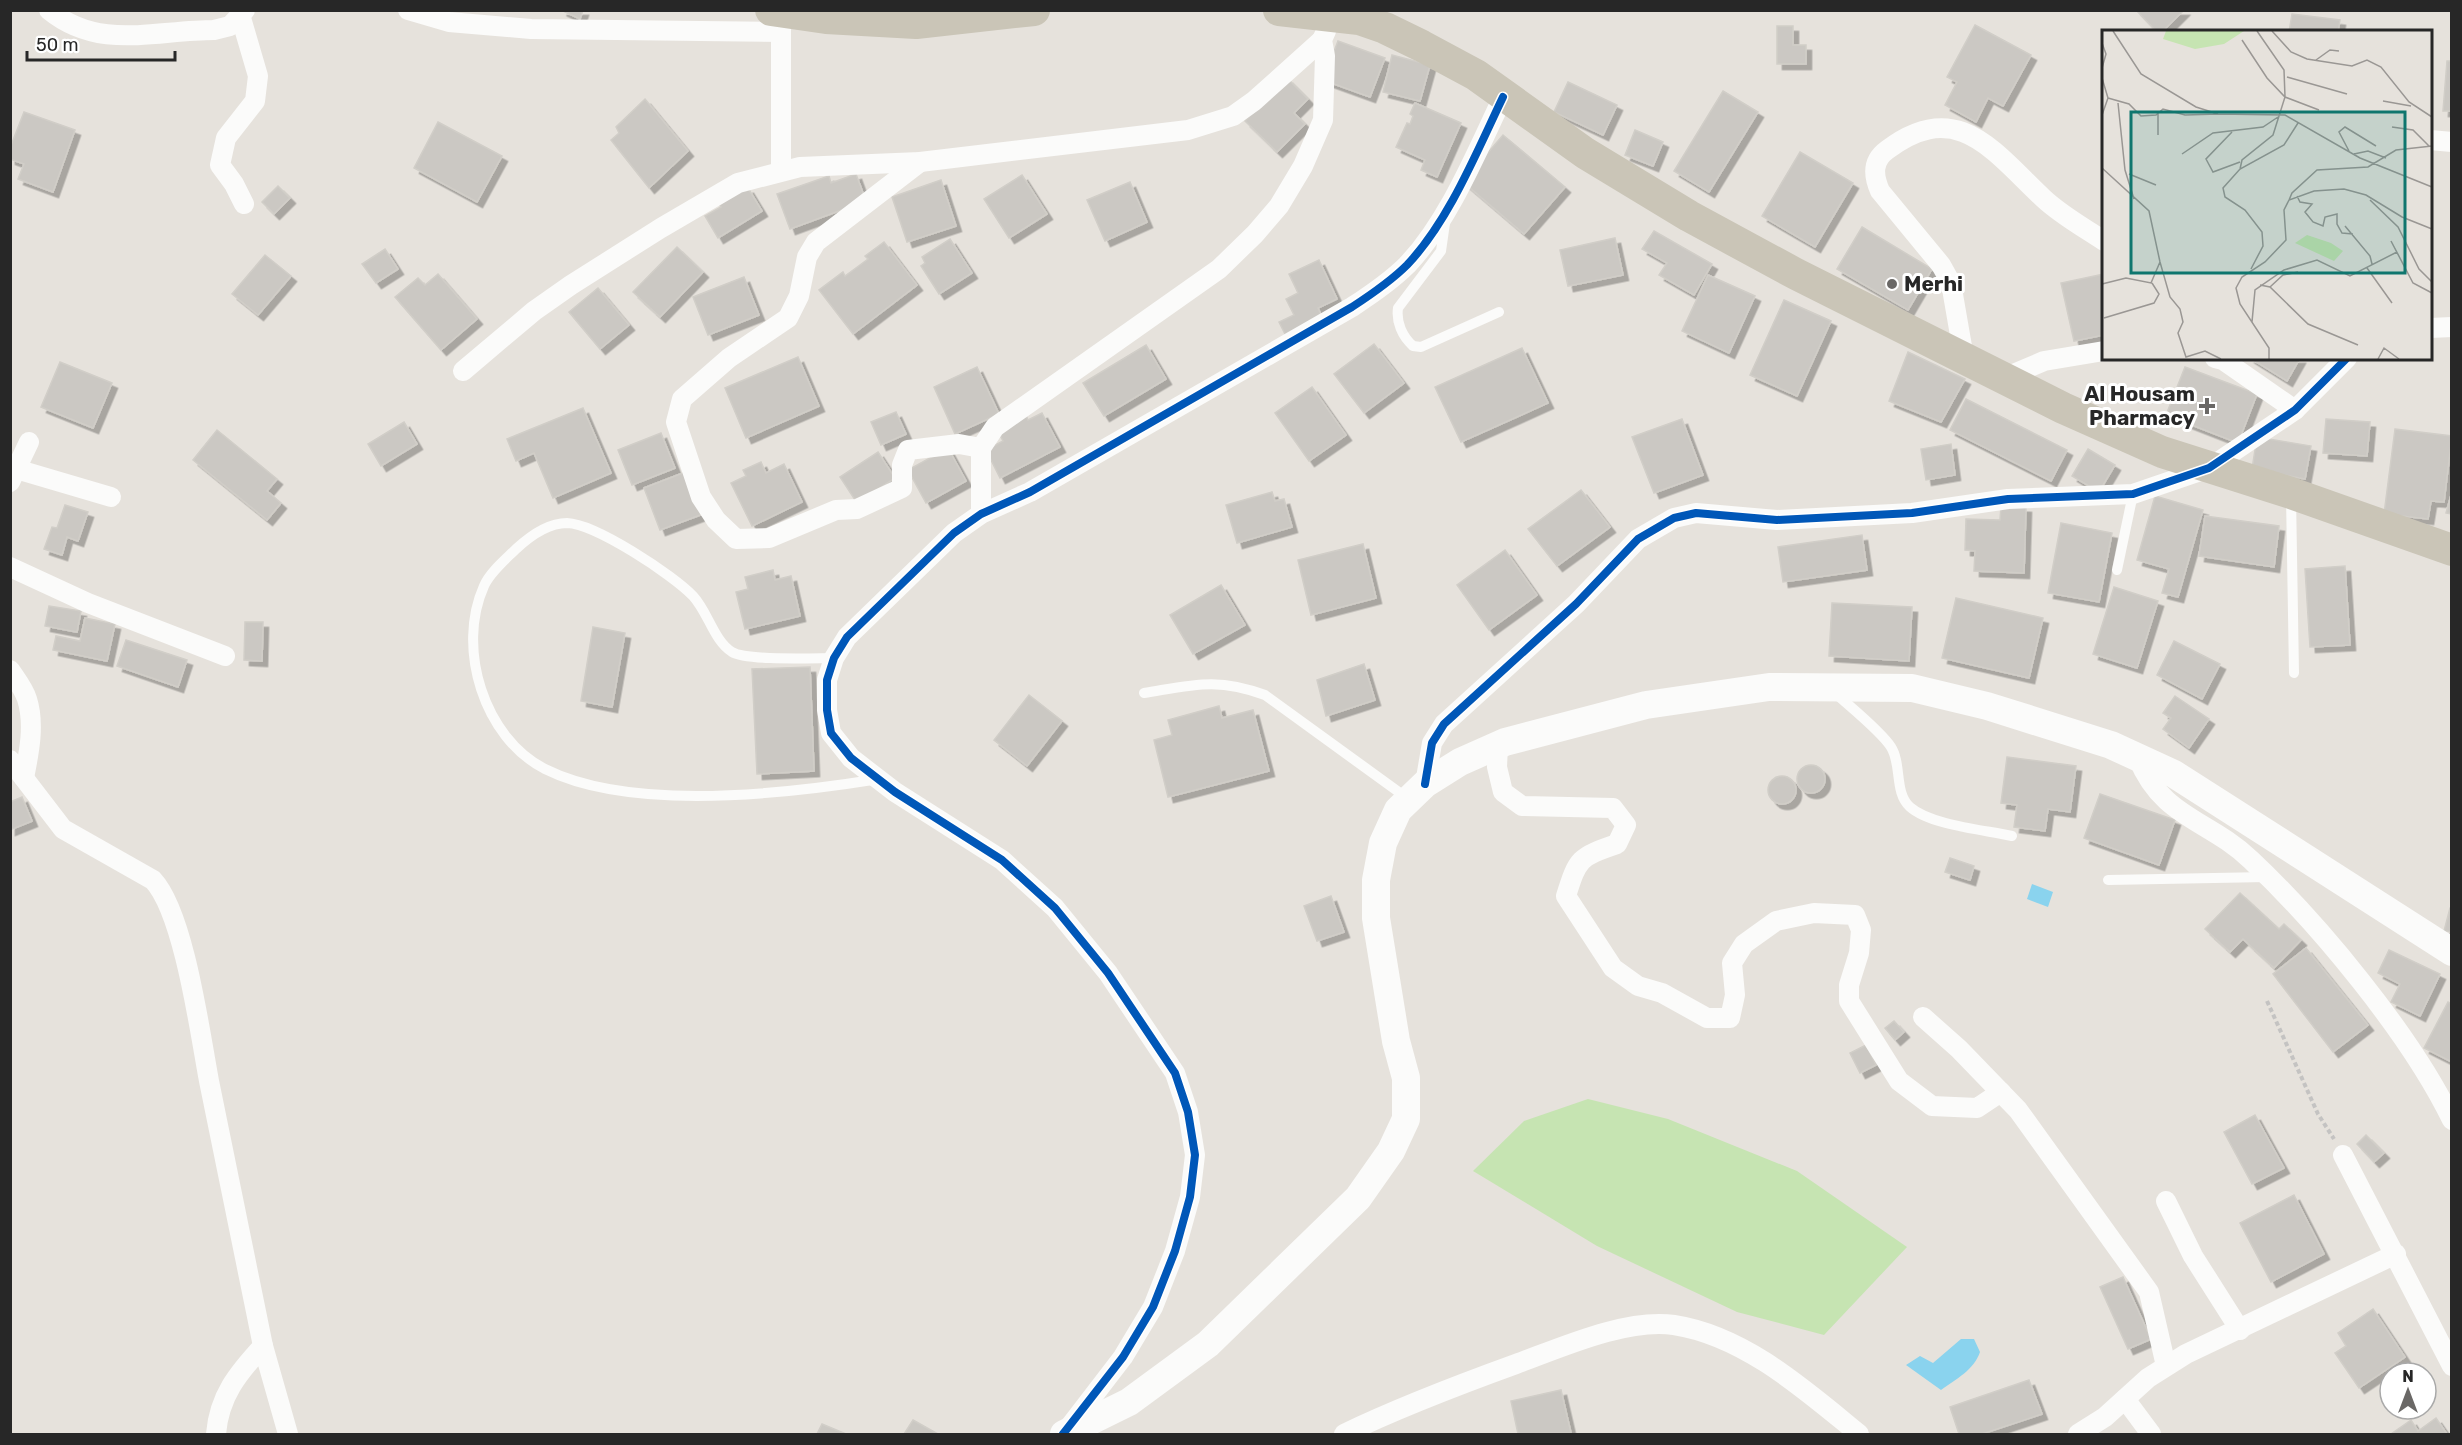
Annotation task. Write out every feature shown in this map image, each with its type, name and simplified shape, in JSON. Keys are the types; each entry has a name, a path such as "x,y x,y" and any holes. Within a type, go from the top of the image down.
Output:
{"main road":[{"path":"778,19 916,23 1034,10"},
{"path":"1279,10 1330,22 1385,28 1476,75 1585,153 1689,216 1796,274 2004,378 2152,448 2451,550"},
{"path":"1064,1434 1129,1402 1208,1344 1358,1198 1391,1151 1407,1119 1406,1078 1382,961 1376,918 1376,880 1383,843 1398,810 1417,792 1460,762 1497,746 1646,705 1769,687 1912,688 1987,706 2111,745 2174,774 2451,952"}],"street":[{"path":"49,10 75,28 117,36 214,30 230,26 243,14 258,76 255,101 226,138 220,165 234,184 244,204"},
{"path":"408,10 449,22 531,29 778,19 781,171"},
{"path":"463,371 534,311 635,244 738,183 781,171 920,162 1188,130 1233,116 1254,101 1330,22"},
{"path":"981,514 981,448 995,427 1219,269 1255,234 1279,206 1303,166 1323,120 1324,56 1330,22"},
{"path":"1064,1434 1135,1337 1153,1307 1175,1251 1190,1197 1195,1155 1188,1112 1175,1073 1108,973 1055,908 1002,860 851,758 831,733 827,680 834,658 847,637 889,595 954,533 981,514 1030,492 1352,307 1379,289 1407,264 1426,240 1450,202 1503,96"},
{"path":"1964,358 1951,283 1941,265 1880,191 1874,169 1879,156 1906,136 1929,128 1947,126 1965,131 1992,148 2045,200 2102,240"},
{"path":"2432,140 2451,141"},
{"path":"920,162 816,242 807,257 799,296 788,318 729,358 682,399 676,422 701,497 716,520 736,539 769,538 836,510 857,509 886,497 902,488 902,465 908,450 959,444 981,448"},
{"path":"2432,328 2451,327"},
{"path":"2004,378 2044,361 2102,351"},
{"path":"2223,360 2295,410"},
{"path":"1417,792 1432,743 1444,724 1576,604 1638,538 1674,518 1696,513 1777,520 1912,513 2008,499 2133,494 2209,468 2295,410 2345,360"},
{"path":"29,442 14,475 111,497"},
{"path":"10,567 88,603 225,656"},
{"path":"10,670 27,698 30,724 29,751 24,777"},
{"path":"1497,746 1497,767 1503,792 1522,806 1613,808 1626,825 1617,844 1588,854 1575,867 1566,896 1613,968 1638,986 1662,993 1707,1018 1730,1018 1735,995 1732,963 1744,944 1776,921 1814,914 1855,915 1861,930 1859,953 1849,985 1849,1001 1899,1081 1932,1106 1977,1108 2001,1092"},
{"path":"2138,758 2155,791 2170,806 2234,845 2312,925 2370,996 2410,1051 2451,1120"},
{"path":"10,760 63,829 153,880 164,891 170,905 188,976 263,1346 288,1434"},
{"path":"1923,1017 2018,1110 2149,1292 2166,1366"},
{"path":"2343,1155 2396,1254 2451,1366"},
{"path":"2166,1201 2193,1256 2240,1330"},
{"path":"2078,1434 2105,1417 2148,1378 2186,1354 2396,1254"},
{"path":"1344,1434 1432,1395 1573,1343 1641,1326 1672,1325 1703,1333 1746,1351 1802,1387 1859,1434"},
{"path":"216,1434 225,1395 240,1371 263,1346"},
{"path":"2125,1399 2151,1434"}],"lane":[{"path":"1450,202 1441,251 1398,309 1397,318 1403,333 1413,346 1421,347 1499,312"},
{"path":"2117,570 2133,494"},
{"path":"2291,494 2294,672"},
{"path":"834,658 748,656 733,653 724,644 693,597 674,580 608,537 583,525 566,523 548,527 528,538 505,560 485,584 475,618 476,660 485,702 499,727 518,750 544,768 572,780 608,788 673,795 811,790 879,779"},
{"path":"1144,693 1211,682 1239,685 1265,695 1417,792"},
{"path":"1827,686 1890,746 1897,764 1901,793 1909,807 1936,819 2012,836"},
{"path":"2108,880 2267,877"}],"path":[{"path":"2267,1001 2318,1114 2343,1155"}],"green space":[{"path":"1588,1099 1668,1119 1797,1171 1907,1247 1824,1335 1737,1312 1597,1246 1473,1171 1524,1121"}],"water":[{"path":"2032,884 2053,892 2048,907 2027,899"},
{"path":"1961,1339 1974,1339 1980,1352 1969,1369 1941,1390 1906,1365 1920,1356 1933,1363"}],"building":[{"path":"561,10 583,10 580,19"},
{"path":"2136,10 2184,10 2164,30 2155,30"},
{"path":"2292,14 2340,20 2338,30 2289,30"},
{"path":"1975,25 2031,55 2003,106 1988,98 1976,122 1945,105 1957,82 1947,77"},
{"path":"1777,26 1793,26 1793,45 1806,45 1806,64 1777,64"},
{"path":"1338,41 1385,58 1370,97 1323,80"},
{"path":"1392,55 1430,65 1420,101 1383,92"},
{"path":"2447,61 2452,61 2452,111 2443,111"},
{"path":"1287,78 1308,99 1294,113 1305,124 1277,152 1245,121"},
{"path":"1568,82 1617,105 1603,135 1554,112"},
{"path":"1723,91 1758,112 1709,192 1674,171"},
{"path":"645,99 688,151 649,188 611,140 619,133 616,127"},
{"path":"1415,103 1461,123 1437,177 1421,170 1425,160 1396,147 1407,123 1410,124 1413,116 1410,114"},
{"path":"24,112 75,130 53,192 18,179 24,164 10,159 10,148"},
{"path":"438,122 502,156 477,202 414,168"},
{"path":"1635,130 1663,142 1653,166 1625,155"},
{"path":"1503,135 1565,187 1524,234 1463,182"},
{"path":"1800,152 1853,183 1815,247 1762,216"},
{"path":"856,174 866,201 790,229 777,194 829,176 831,183"},
{"path":"1022,175 1047,214 1009,238 984,199"},
{"path":"941,180 956,226 907,242 892,197"},
{"path":"1130,182 1147,222 1105,241 1087,200"},
{"path":"278,186 290,198 274,214 262,202"},
{"path":"748,188 762,211 718,238 705,216 721,207 716,199"},
{"path":"1862,227 1932,269 1908,310 1837,269"},
{"path":"1654,231 1712,264 1694,295 1659,275 1667,263 1642,249"},
{"path":"1615,238 1623,275 1568,286 1560,250"},
{"path":"950,239 972,273 939,294 921,266 925,263 922,257"},
{"path":"884,242 917,285 853,334 819,290 843,272 845,276 868,259 865,256"},
{"path":"677,247 703,272 660,317 633,292"},
{"path":"385,249 398,269 376,283 362,264"},
{"path":"265,255 291,276 258,315 232,294"},
{"path":"1319,260 1337,299 1318,308 1322,317 1285,334 1279,322 1294,315 1286,299 1298,293 1289,274"},
{"path":"438,274 477,319 441,350 395,297 418,278 425,285"},
{"path":"2102,274 2102,335 2074,341 2061,283"},
{"path":"1708,275 1755,296 1729,353 1682,331"},
{"path":"744,277 759,315 708,335 693,297"},
{"path":"598,288 629,325 600,349 569,312"},
{"path":"1784,300 1831,321 1797,396 1750,375"},
{"path":"1374,344 1404,383 1364,413 1334,374"},
{"path":"1146,345 1166,379 1104,416 1083,383"},
{"path":"1522,348 1548,403 1461,442 1435,387"},
{"path":"1908,352 1965,379 1941,422 1889,401"},
{"path":"798,357 819,406 746,438 725,388"},
{"path":"2253,360 2299,360 2287,381"},
{"path":"60,362 112,383 93,428 41,407"},
{"path":"977,367 999,414 955,434 934,387"},
{"path":"2185,367 2257,394 2238,443 2166,415"},
{"path":"1312,387 1346,435 1309,461 1275,413"},
{"path":"1966,399 2067,450 2051,481 1950,430"},
{"path":"583,408 611,473 553,498 534,453 516,461 507,439"},
{"path":"896,412 906,434 881,445 871,422"},
{"path":"1042,413 1060,447 1000,478 986,450 1003,441 997,430 1026,415 1028,420"},
{"path":"1682,419 1703,475 1654,493 1632,437"},
{"path":"2326,419 2370,422 2367,456 2323,453"},
{"path":"404,422 417,444 381,466 368,444"},
{"path":"2395,429 2452,436 2444,502 2431,501 2428,519 2384,514"},
{"path":"217,430 277,479 267,491 281,503 267,520 193,460"},
{"path":"661,433 675,468 632,485 618,450"},
{"path":"2257,437 2311,446 2305,479 2252,469"},
{"path":"1951,444 1955,475 1926,480 1921,449"},
{"path":"948,448 966,481 926,503 908,470"},
{"path":"2088,449 2115,465 2099,492 2072,476"},
{"path":"878,452 895,478 857,503 840,477"},
{"path":"761,462 766,473 784,464 802,502 752,526 731,483 746,476 743,470"},
{"path":"688,471 703,514 660,530 644,488"},
{"path":"1581,490 1610,527 1557,566 1528,529"},
{"path":"1272,492 1275,501 1284,499 1292,527 1237,543 1226,505"},
{"path":"2452,492 2452,514 2446,513"},
{"path":"2155,496 2203,510 2178,597 2162,593 2169,569 2137,560"},
{"path":"65,505 88,512 78,541 67,537 62,555 44,549 52,527 57,528"},
{"path":"2001,506 2026,507 2024,573 1974,571 1975,551 1965,550 1966,519 2000,520"},
{"path":"2205,516 2279,526 2274,567 2199,556"},
{"path":"2061,523 2112,533 2099,602 2048,593"},
{"path":"1862,535 1867,570 1783,582 1778,547"},
{"path":"1363,544 1376,598 1311,615 1298,560"},
{"path":"1505,550 1537,595 1489,630 1457,585"},
{"path":"2345,566 2350,645 2310,647 2305,569"},
{"path":"773,570 775,580 791,576 800,616 745,629 736,592 748,589 745,577"},
{"path":"1221,585 1245,625 1193,654 1170,615"},
{"path":"2114,587 2158,601 2137,668 2093,654"},
{"path":"1956,598 2043,618 2029,678 1942,658"},
{"path":"1832,603 1912,607 1909,661 1829,656"},
{"path":"49,606 81,611 77,632 45,626"},
{"path":"85,618 115,624 107,661 53,650 56,636 80,641"},
{"path":"245,622 263,622 262,661 244,660"},
{"path":"593,627 625,633 612,707 581,701"},
{"path":"126,640 187,660 178,687 117,666"},
{"path":"2174,641 2220,664 2202,699 2157,675"},
{"path":"1364,664 1375,700 1326,716 1317,680"},
{"path":"810,667 814,771 757,774 752,669"},
{"path":"1029,695 1062,721 1027,766 994,740"},
{"path":"2175,696 2209,719 2189,748 2163,729 2171,718 2163,713"},
{"path":"1219,706 1222,718 1253,710 1269,771 1168,797 1154,740 1172,735 1168,720"},
{"path":"2007,757 2076,766 2070,812 2048,809 2045,831 2014,827 2017,805 2001,803"},
{"path":"1811,765 1821,769 1825,779 1821,789 1811,793 1801,789 1797,779 1801,769"},
{"path":"1782,776 1792,780 1796,790 1792,800 1782,804 1772,800 1768,790 1772,780"},
{"path":"2100,794 2175,820 2159,865 2084,838"},
{"path":"22,797 32,821 10,830 10,802"},
{"path":"1950,858 1974,866 1970,880 1945,872"},
{"path":"2240,893 2279,929 2284,924 2301,940 2274,968 2243,939 2230,952 2205,929"},
{"path":"1331,896 1344,932 1317,941 1304,906"},
{"path":"2450,908 2452,908 2452,932 2444,931"},
{"path":"2306,948 2368,1025 2333,1052 2273,974"},
{"path":"2389,950 2440,974 2420,1016 2391,1002 2400,984 2378,973"},
{"path":"2448,1002 2452,1004 2452,1062 2424,1048"},
{"path":"1894,1021 1904,1032 1895,1040 1885,1028"},
{"path":"1866,1045 1876,1065 1860,1073 1850,1053"},
{"path":"2255,1115 2284,1168 2252,1184 2224,1132"},
{"path":"2366,1135 2384,1153 2374,1162 2357,1144"},
{"path":"2294,1195 2324,1254 2271,1282 2240,1223"},
{"path":"2123,1277 2151,1339 2128,1349 2100,1287"},
{"path":"2373,1309 2405,1357 2399,1361 2378,1361 2378,1375 2359,1388 2335,1353 2346,1346 2338,1333"},
{"path":"2029,1380 2042,1414 1982,1434 1959,1434 1950,1407"},
{"path":"1561,1390 1571,1433 1518,1434 1511,1401"},
{"path":"913,1420 938,1434 904,1434"},
{"path":"2410,1421 2418,1431 2432,1421 2438,1421 2447,1434 2391,1434"},
{"path":"822,1424 846,1434 817,1434"}],"cycle path":[{"path":"1063,1434 1123,1357 1153,1307 1175,1251 1190,1197 1195,1155 1188,1112 1175,1073 1108,973 1055,908 1002,860 895,792 851,758 831,733 827,710 827,680 834,658 847,637 954,533 981,514 1030,492 1352,307 1394,276 1422,247 1449,207 1503,97"},
{"path":"1425,784 1432,743 1444,724 1576,604 1638,539 1674,518 1696,513 1777,520 1912,513 2008,499 2133,494 2209,468 2295,410 2345,360"}],"place":[{"name":"Merhi","path":"1892,284"},
{"name":"Al Housam Pharmacy","path":"2207,406"}]}
